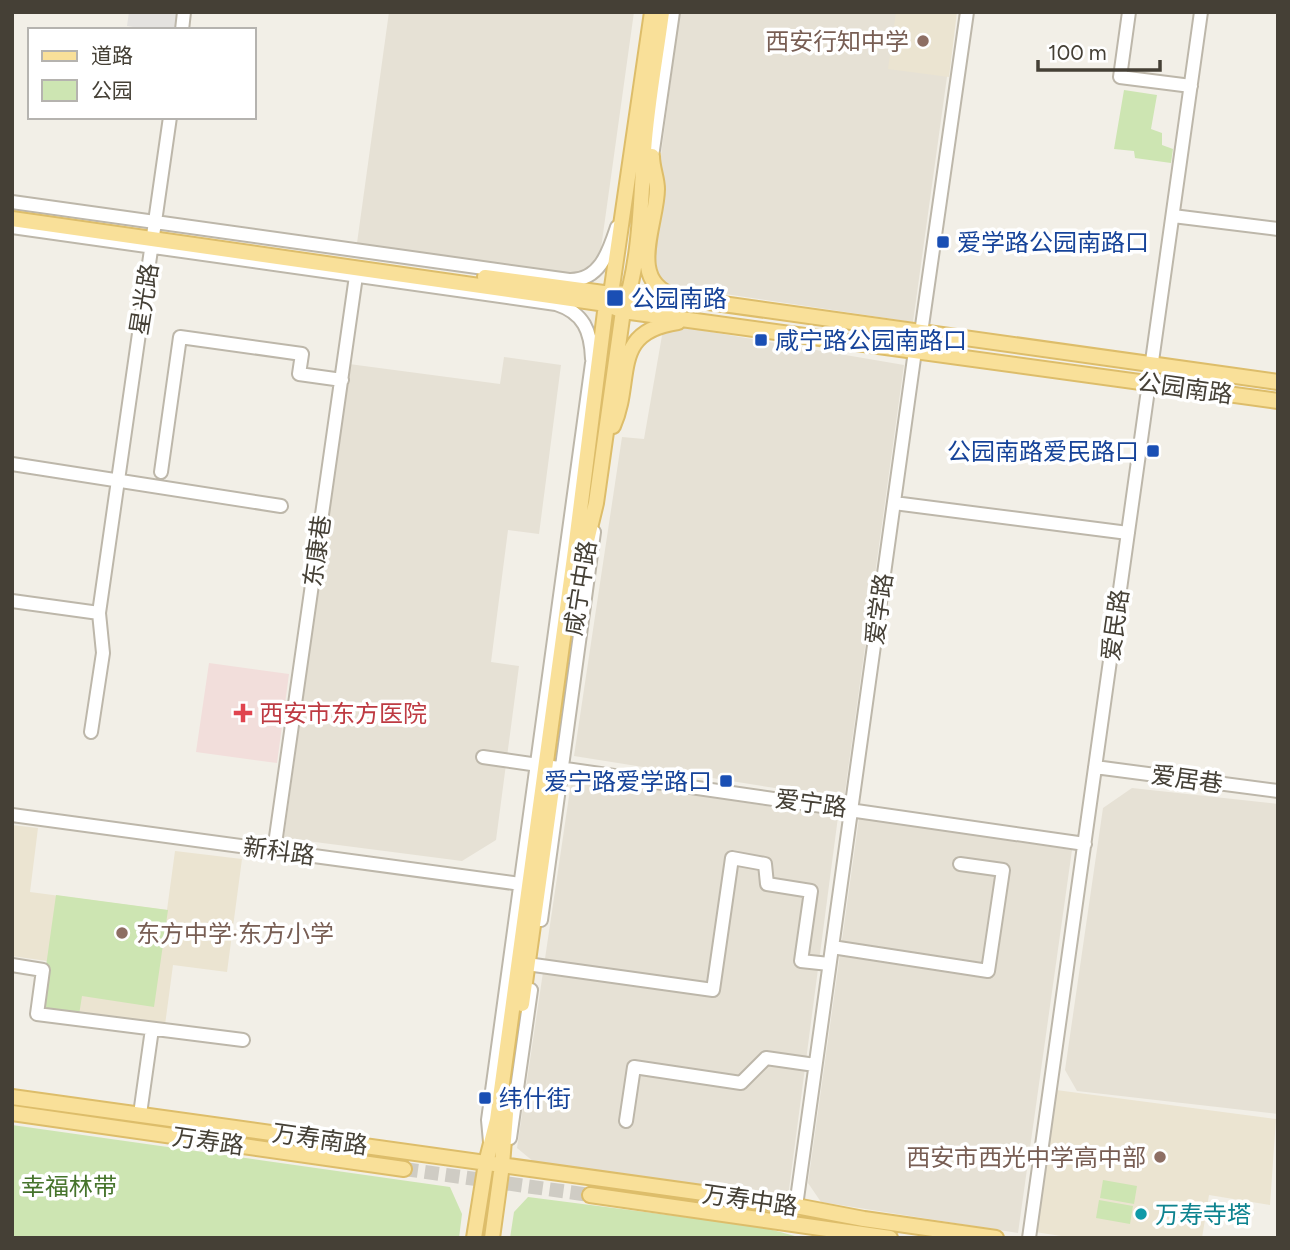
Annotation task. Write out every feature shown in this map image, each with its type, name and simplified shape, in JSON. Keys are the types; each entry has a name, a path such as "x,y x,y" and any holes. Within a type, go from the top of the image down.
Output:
{"main road":[{"name":"咸宁中路","path":"550,767 601,344 652,12"},
{"name":"咸宁中路","path":"474,1238 496,1120 584,549 596,503 623,311 629,293 662,12"},
{"path":"653,150 652,168 657,189 646,266 653,280 663,290 680,298"},
{"name":"公园南路","path":"12,211 154,235 608,299 629,293 680,298 1278,382"},
{"name":"公园南路","path":"12,219 154,235"},
{"name":"公园南路","path":"608,299 623,311 1278,401"},
{"path":"604,447 619,411 628,355 634,342 643,333 654,328 692,320"},
{"name":"咸宁中路","path":"492,1238 533,886"},
{"name":"万寿南路","path":"12,1097 502,1165"},
{"path":"12,1112 103,1109"},
{"name":"万寿路","path":"12,1112 404,1169"},
{"name":"万寿中路","path":"502,1165 796,1206 996,1238"},
{"path":"590,1195 890,1238"},
{"path":"930,1228 956,1238"}],"street":[{"path":"358,264 576,281 590,275 602,264 621,214 623,172 645,12"},
{"path":"644,181 653,150 673,12"},
{"name":"爱学路","path":"796,1206 915,351 921,332 967,12"},
{"path":"1129,12 1120,76 1191,86"},
{"name":"爱民路","path":"1029,1238 1201,12"},
{"name":"星光路","path":"91,732 103,653 99,613 170,119"},
{"path":"12,202 154,235"},
{"path":"1173,216 1278,229"},
{"path":"12,227 154,235"},
{"path":"358,264 564,307 572,310 583,323 590,340 592,359 550,767"},
{"name":"东康巷","path":"274,851 358,264"},
{"path":"161,472 180,337 302,354 299,374 342,380"},
{"path":"592,359 601,344"},
{"path":"12,466 281,506"},
{"path":"894,503 1128,533"},
{"path":"12,601 99,613"},
{"name":"爱宁路","path":"483,757 1084,844"},
{"name":"爱居巷","path":"1096,767 1278,791"},
{"name":"新科路","path":"12,815 533,886"},
{"path":"534,965 713,990 732,858 765,864 767,884 811,891 802,961 829,964"},
{"path":"832,947 988,971 1003,870 960,864"},
{"path":"502,1165 509,1149 534,965 533,886"},
{"path":"12,965 43,970 37,1014 243,1040"},
{"path":"140,1114 152,1029"},
{"path":"626,1121 634,1067 741,1083 766,1058 816,1065"}],"shaded area":[{"path":"129,12 181,12 179,28 127,26"},
{"path":"389,12 634,12 597,277 357,243"},
{"path":"680,12 956,12 913,322 644,282"},
{"name":"西安行知中学","path":"896,12 957,12 949,77 888,69"},
{"path":"664,324 904,365 844,799 574,756 622,437 644,439"},
{"path":"504,357 561,365 539,534 508,530 491,662 519,666 496,840 462,861 284,838 349,364 500,384"},
{"name":"西安市东方医院","path":"209,663 289,674 277,763 196,752"},
{"path":"572,776 838,817 788,1197 534,1162 517,1148"},
{"path":"1132,788 1278,804 1278,1114 1077,1091 1065,1070 1103,808"},
{"path":"859,818 1072,850 1018,1233 821,1202 808,1183"},
{"name":"东方中学·东方小学","path":"12,825 38,828 30,892 167,910 175,851 242,859 227,972 173,965 165,1025 40,1009 47,961 12,956"},
{"name":"西安市西光中学高中部","path":"1056,1090 1276,1119 1270,1205 1209,1195 1202,1238 1074,1238 1035,1232"}],"green space":[{"path":"1124,90 1157,95 1151,129 1162,133 1162,145 1173,149 1171,163 1135,158 1134,151 1114,149"},
{"path":"56,895 168,910 154,1007 82,996 79,1015 40,1009"},
{"name":"幸福林带","path":"12,1125 450,1187 462,1214 459,1238 12,1238"},
{"path":"1103,1180 1137,1186 1134,1204 1100,1198"},
{"path":"528,1197 762,1227 802,1238 510,1238 514,1212"},
{"path":"1099,1200 1133,1206 1130,1224 1096,1218"}],"tunnel":[{"path":"404,1169 590,1195"}],"place":[{"name":"西安行知中学","path":"923,41"},
{"name":"爱学路公园南路口","path":"943,242"},
{"name":"公园南路","path":"615,298"},
{"name":"咸宁路公园南路口","path":"761,340"},
{"name":"公园南路爱民路口","path":"1153,451"},
{"name":"西安市东方医院","path":"243,713"},
{"name":"爱宁路爱学路口","path":"726,781"},
{"name":"东方中学·东方小学","path":"122,933"},
{"name":"纬什街","path":"485,1098"},
{"name":"西安市西光中学高中部","path":"1160,1157"},
{"name":"万寿寺塔","path":"1141,1214"}]}
